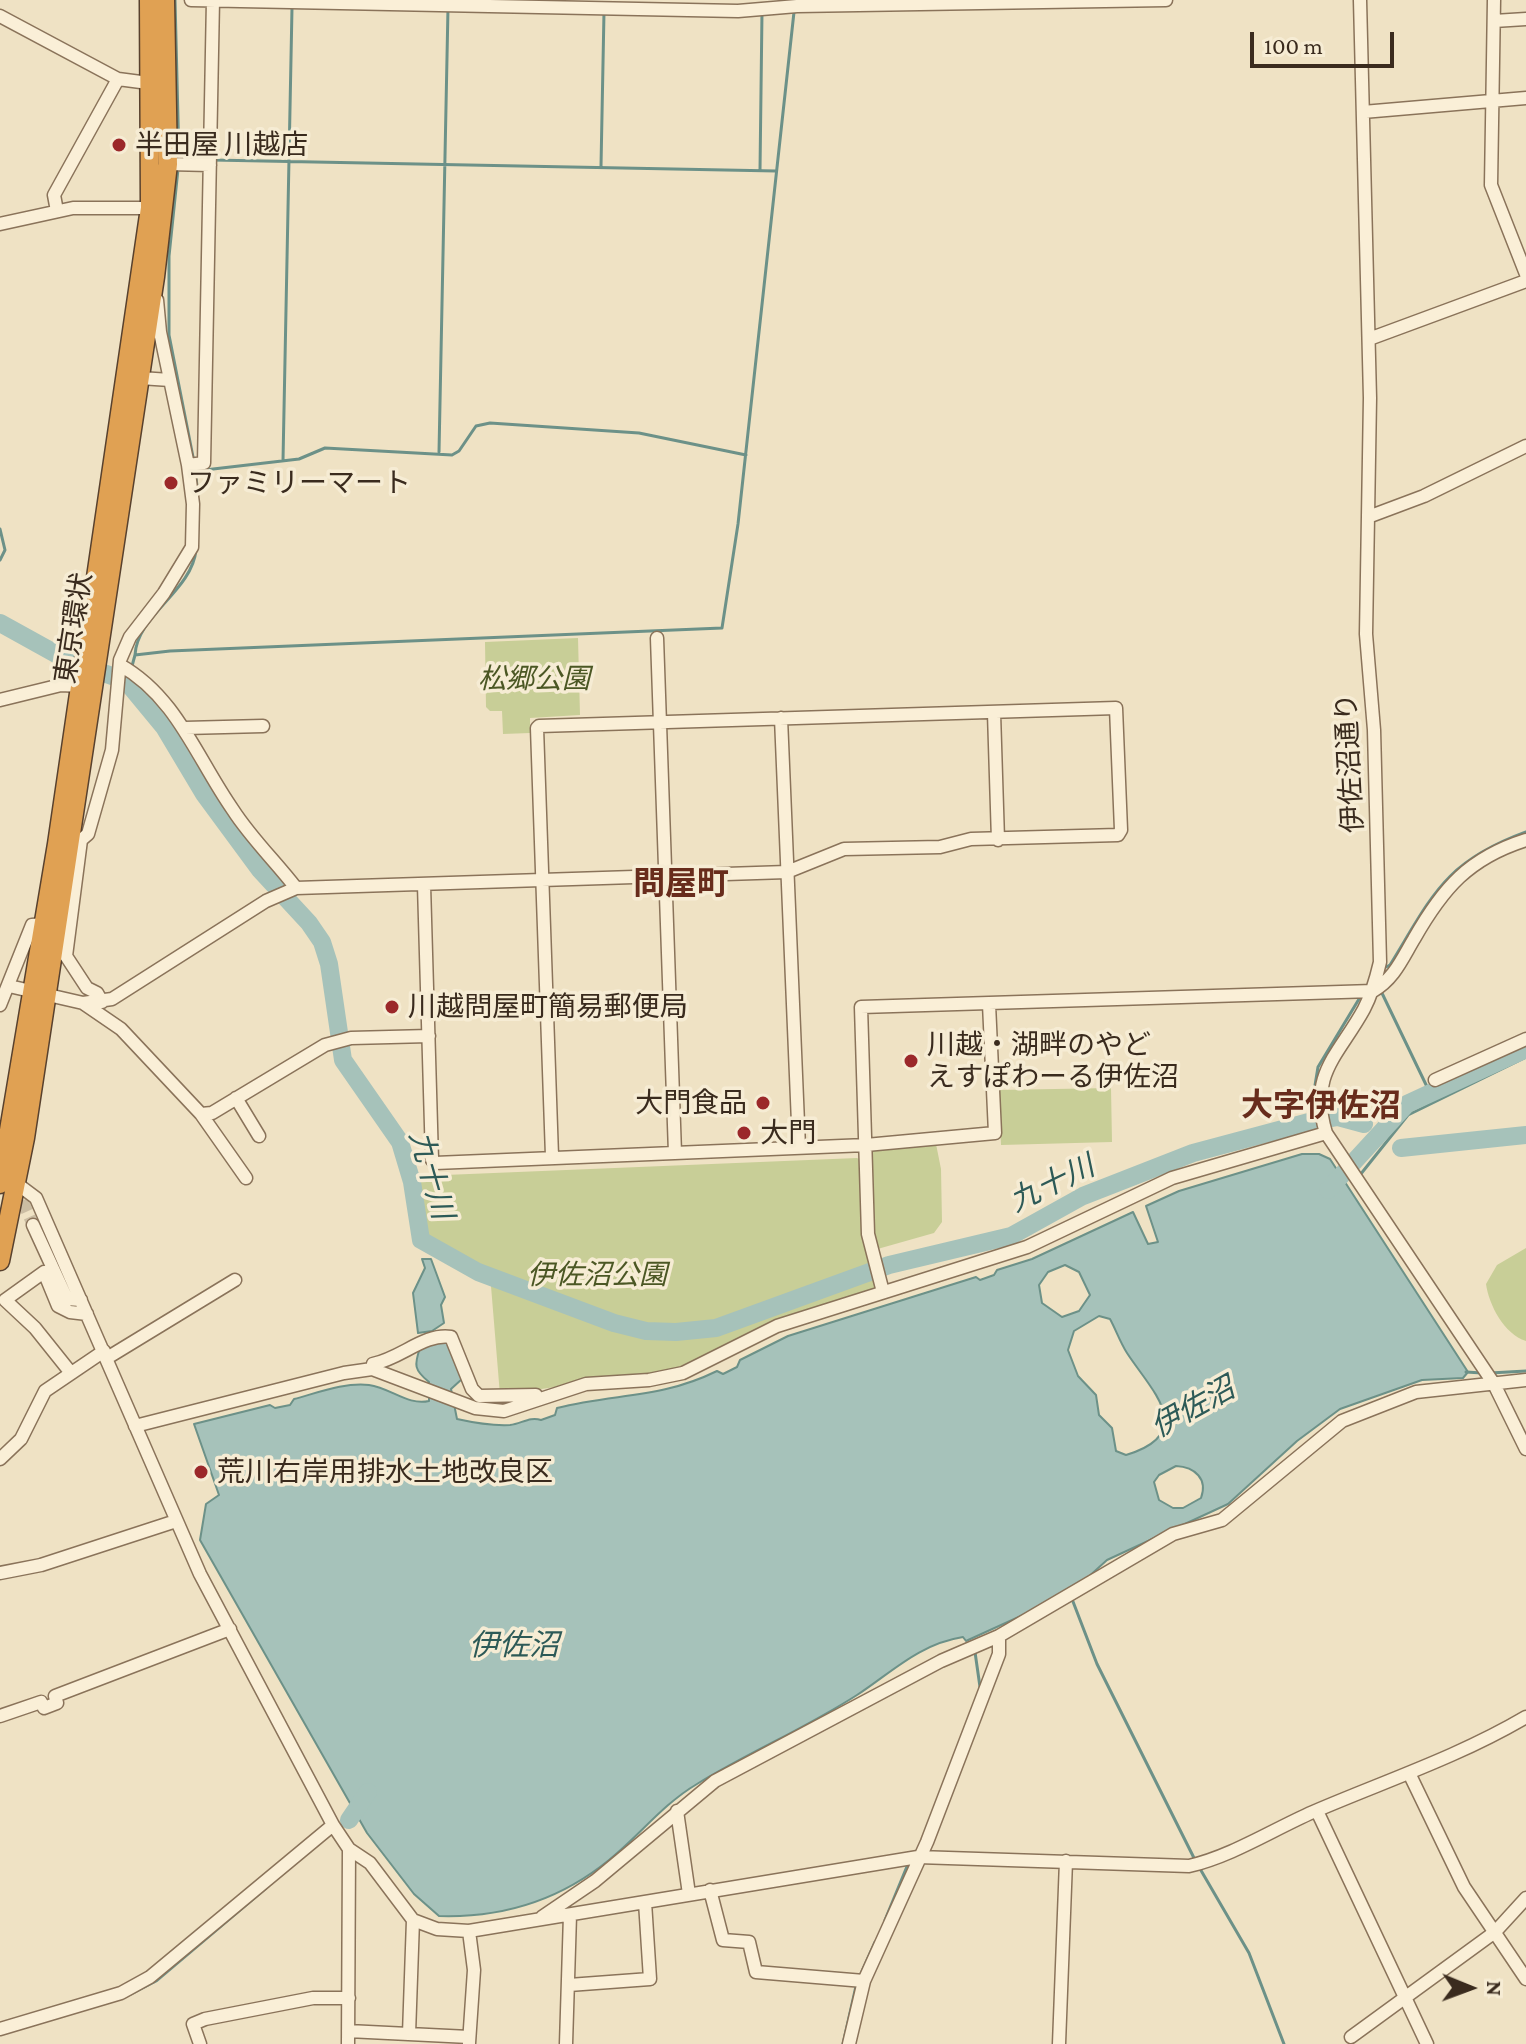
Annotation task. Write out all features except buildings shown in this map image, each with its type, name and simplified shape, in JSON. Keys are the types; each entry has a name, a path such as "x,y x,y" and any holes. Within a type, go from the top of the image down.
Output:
{"highway":[{"name":"東京環状","path":"0,1261 6,1181 7,1103 40,992 44,924 81,686 92,657 155,277 168,164 149,0"},
{"name":"東京環状","path":"6,1181 40,992 75,843 90,710 92,657 150,208 165,0"}],"street":[{"path":"191,0 738,11 813,6 1166,0"},
{"path":"188,465 204,463 213,0"},
{"name":"伊佐沼通り","path":"1360,0 1369,339 1366,634 1374,730 1380,962 1373,991 1327,1066 1319,1111 1325,1130 1494,1384 1526,1449"},
{"path":"1494,0 1491,185 1526,274"},
{"path":"0,16 118,79 159,84"},
{"path":"1494,21 1526,19"},
{"path":"56,207 54,195 118,79"},
{"path":"1363,112 1526,98"},
{"path":"168,164 210,165"},
{"path":"0,224 56,207 150,208"},
{"path":"102,1002 97,993 87,988 66,956 75,843 88,834 112,750 120,663 130,637 164,593 192,547 193,504 188,465 160,332 155,277"},
{"path":"1369,339 1526,281"},
{"path":"140,378 170,380"},
{"path":"1368,517 1424,496 1526,446"},
{"path":"657,638 675,1153"},
{"path":"92,657 120,663 141,676 155,690 185,728 234,812 296,888"},
{"path":"0,700 61,685 81,686"},
{"path":"9,986 83,1003 102,1002 129,989 269,900 296,888 542,882 787,872 844,849 940,847 971,839 1118,835 1121,830 1116,708 537,728 542,882 552,1156"},
{"path":"90,710 116,713"},
{"path":"994,713 998,840"},
{"path":"781,718 799,1147"},
{"path":"185,728 263,726"},
{"path":"881,1285 868,1234 861,1007 1373,991 1389,981 1427,916 1454,881 1497,849 1526,840"},
{"path":"424,885 432,1160 435,1163 866,1145 995,1133 989,1004"},
{"path":"0,1005 32,925 44,924"},
{"path":"83,1003 121,1029 201,1114 246,1178"},
{"path":"201,1114 212,1113 325,1045 351,1038 429,1036"},
{"path":"1435,1080 1526,1039"},
{"path":"236,1098 259,1136"},
{"path":"135,1426 344,1373 372,1369 457,1402 504,1411 586,1384 649,1380 683,1373 777,1326 881,1285 1027,1247 1172,1178 1325,1130"},
{"path":"6,1181 36,1198 176,1521 333,1825 349,1849 370,1863 413,1920 437,1929 469,1931 918,1857 1189,1866 1216,1858 1317,1811 1476,1746 1526,1717"},
{"path":"33,1225 67,1299 81,1300"},
{"path":"71,1373 35,1328 5,1300 44,1272 58,1306 87,1314"},
{"path":"0,1459 21,1439 45,1391 71,1373 235,1280"},
{"path":"372,1369 373,1364 405,1354 422,1340 443,1336 451,1337 472,1389 479,1396 522,1397 567,1390"},
{"path":"542,1917 595,1881 715,1781 941,1661 999,1636 1173,1534 1222,1520 1351,1416 1416,1392 1526,1380"},
{"path":"0,1573 41,1565 176,1521"},
{"path":"0,1716 41,1702 44,1708 57,1703 55,1696 230,1629"},
{"path":"849,2044 864,1981 918,1857 999,1654 999,1636"},
{"path":"1409,1773 1455,1869 1526,1979"},
{"path":"677,1811 689,1894"},
{"path":"1317,1811 1427,2044"},
{"path":"0,2029 121,1993 150,1977 333,1825"},
{"path":"349,1849 348,2037 409,2034 469,2041 474,1970 469,1931"},
{"path":"1059,2044 1066,1861"},
{"path":"710,1890 723,1940 749,1942 756,1972 864,1981"},
{"path":"1351,2037 1495,1932 1526,1898"},
{"path":"569,1985 653,1976 645,1902"},
{"path":"566,2044 570,1915"},
{"path":"409,2034 413,1920"},
{"path":"200,2044 193,2024 205,2019 313,1998 349,1998"}],"green space":[{"name":"松郷公園","path":"578,638 580,715 530,718 530,733 503,734 502,711 490,711 486,707 485,642"},
{"path":"1111,1088 1112,1142 1001,1145 999,1090"},
{"path":"936,1144 941,1169 942,1222 934,1233 874,1250 868,1153 874,1146"},
{"name":"伊佐沼公園","path":"861,1160 865,1248 877,1289 687,1368 500,1395 490,1274 446,1253 420,1228 421,1176"},
{"path":"1526,1248 1526,1341 1511,1332 1499,1318 1486,1284 1497,1265"}],"water":[{"name":"伊佐沼","path":"1302,1154 1319,1154 1330,1159 1468,1372 1463,1378 1422,1380 1340,1409 1297,1441 1228,1504 1107,1560 1085,1580 1045,1605 966,1641 963,1637 919,1652 838,1707 697,1784 673,1801 620,1851 590,1874 529,1904 485,1914 439,1916 414,1894 367,1833 200,1540 206,1504 219,1495 194,1424 270,1405 275,1408 290,1405 294,1399 350,1385 369,1385 414,1401 429,1401 429,1382 420,1374 417,1359 420,1348 442,1340 449,1343 462,1379 451,1389 457,1419 503,1425 541,1420 555,1415 557,1408 657,1391 717,1371 723,1374 737,1367 740,1360 788,1336 976,1277 980,1280 994,1275 997,1270 1032,1259 1133,1212 1148,1244 1158,1242 1146,1206 1179,1191","holes":["1065,1265 1079,1272 1090,1295 1079,1311 1062,1317 1042,1303 1039,1285 1048,1272","1099,1316 1110,1319 1163,1410 1165,1423 1160,1435 1148,1446 1126,1455 1116,1451 1112,1428 1099,1415 1096,1395 1078,1376 1068,1350 1074,1331","1176,1466 1189,1469 1201,1480 1201,1498 1183,1508 1173,1508 1159,1500 1154,1482 1159,1475"]},
{"path":"422,1259 431,1259 445,1297 441,1305 444,1323 432,1331 418,1333 413,1293 425,1268"}],"waterway":[{"path":"175,0 179,159"},
{"path":"283,460 292,8"},
{"path":"439,452 448,8"},
{"path":"601,166 604,12"},
{"path":"760,170 762,12"},
{"path":"132,666 135,655 170,651 722,628 738,524 794,12"},
{"path":"212,160 776,171"},
{"path":"178,169 169,256 169,335 194,462"},
{"path":"196,471 299,459 325,448 452,455 459,451 476,426 490,423 639,433 746,455"},
{"path":"195,470 197,486"},
{"path":"0,529 5,550 0,560"},
{"path":"135,655 145,627 185,578 196,550"},
{"name":"九十川","path":"0,623 67,660 126,681 164,727 204,794 260,870 309,923 322,942 329,964 343,1060 400,1142 412,1182 421,1240 478,1272 614,1323 646,1331 716,1328 889,1265 1011,1236 1083,1196 1193,1153 1338,1117 1364,1124"},
{"path":"1384,968 1390,965 1430,900 1458,869 1498,843 1526,832"},
{"path":"1380,989 1430,1093"},
{"path":"1309,1122 1318,1067 1359,999"},
{"path":"1328,1190 1407,1104 1526,1049"},
{"path":"1360,1175 1408,1115 1526,1057"},
{"path":"1338,1117 1363,1117 1435,1084"},
{"name":"九十川","path":"1401,1148 1526,1135"},
{"path":"1490,1373 1526,1371"},
{"path":"1466,1372 1482,1373"},
{"path":"1072,1599 1097,1664 1195,1860"},
{"path":"975,1652 980,1687"},
{"name":"伊佐沼","path":"349,1820 368,1792"},
{"path":"340,1827 349,1820"},
{"path":"885,1920 908,1864"},
{"path":"1199,1867 1249,1953 1284,2044"},
{"path":"131,1994 156,1981 266,1888"},
{"path":"859,1978 875,1942"},
{"path":"843,2044 856,1986"}],"tunnel":[{"path":"15,1184 33,1225"}],"place":[{"name":"半田屋 川越店","path":"119,145"},
{"name":"ファミリーマート","path":"171,483"},
{"name":"川越問屋町簡易郵便局","path":"392,1007"},
{"name":"川越・湖畔のやど えすぽわーる伊佐沼","path":"911,1061"},
{"name":"大門食品","path":"763,1103"},
{"name":"大門","path":"744,1133"},
{"name":"荒川右岸用排水土地改良区","path":"201,1472"}],"district":[{"name":"問屋町","path":"681,884"},
{"name":"大字伊佐沼","path":"1321,1106"}]}
